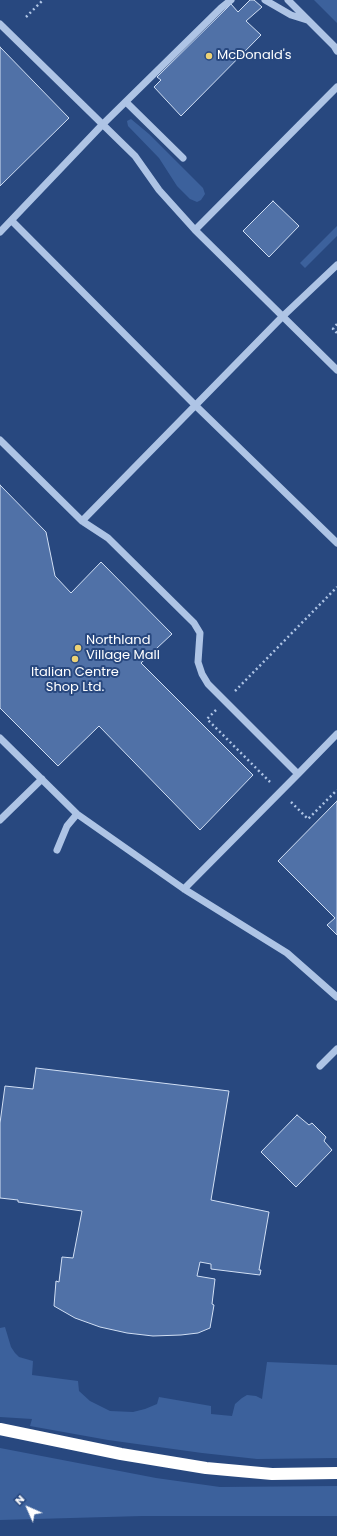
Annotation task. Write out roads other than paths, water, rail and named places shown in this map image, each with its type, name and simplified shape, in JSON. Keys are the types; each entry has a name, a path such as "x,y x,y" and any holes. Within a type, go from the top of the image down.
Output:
{"highway":[{"path":"0,1429 121,1454 206,1468 272,1474 337,1473"}],"lane":[{"path":"0,232 102,125 221,8 231,0"},
{"path":"265,0 291,15 309,21"},
{"path":"288,0 334,46 337,51"},
{"path":"0,24 134,156 159,190 195,230 337,370"},
{"path":"195,230 337,87"},
{"path":"126,102 183,158"},
{"path":"12,221 196,406 337,543"},
{"path":"82,521 282,317 337,265"},
{"path":"0,440 82,521 108,538 194,623 200,633 198,662 202,674 208,684 298,774"},
{"path":"184,889 337,734"},
{"path":"0,738 77,814 184,889 287,953 337,997"},
{"path":"0,820 42,779"},
{"path":"57,850 67,826 77,814"},
{"path":"320,1066 337,1048"}],"place":[{"name":"McDonald's","path":"209,56"},
{"name":"Northland Village Mall","path":"78,648"},
{"name":"Italian Centre Shop Ltd.","path":"75,659"}]}
